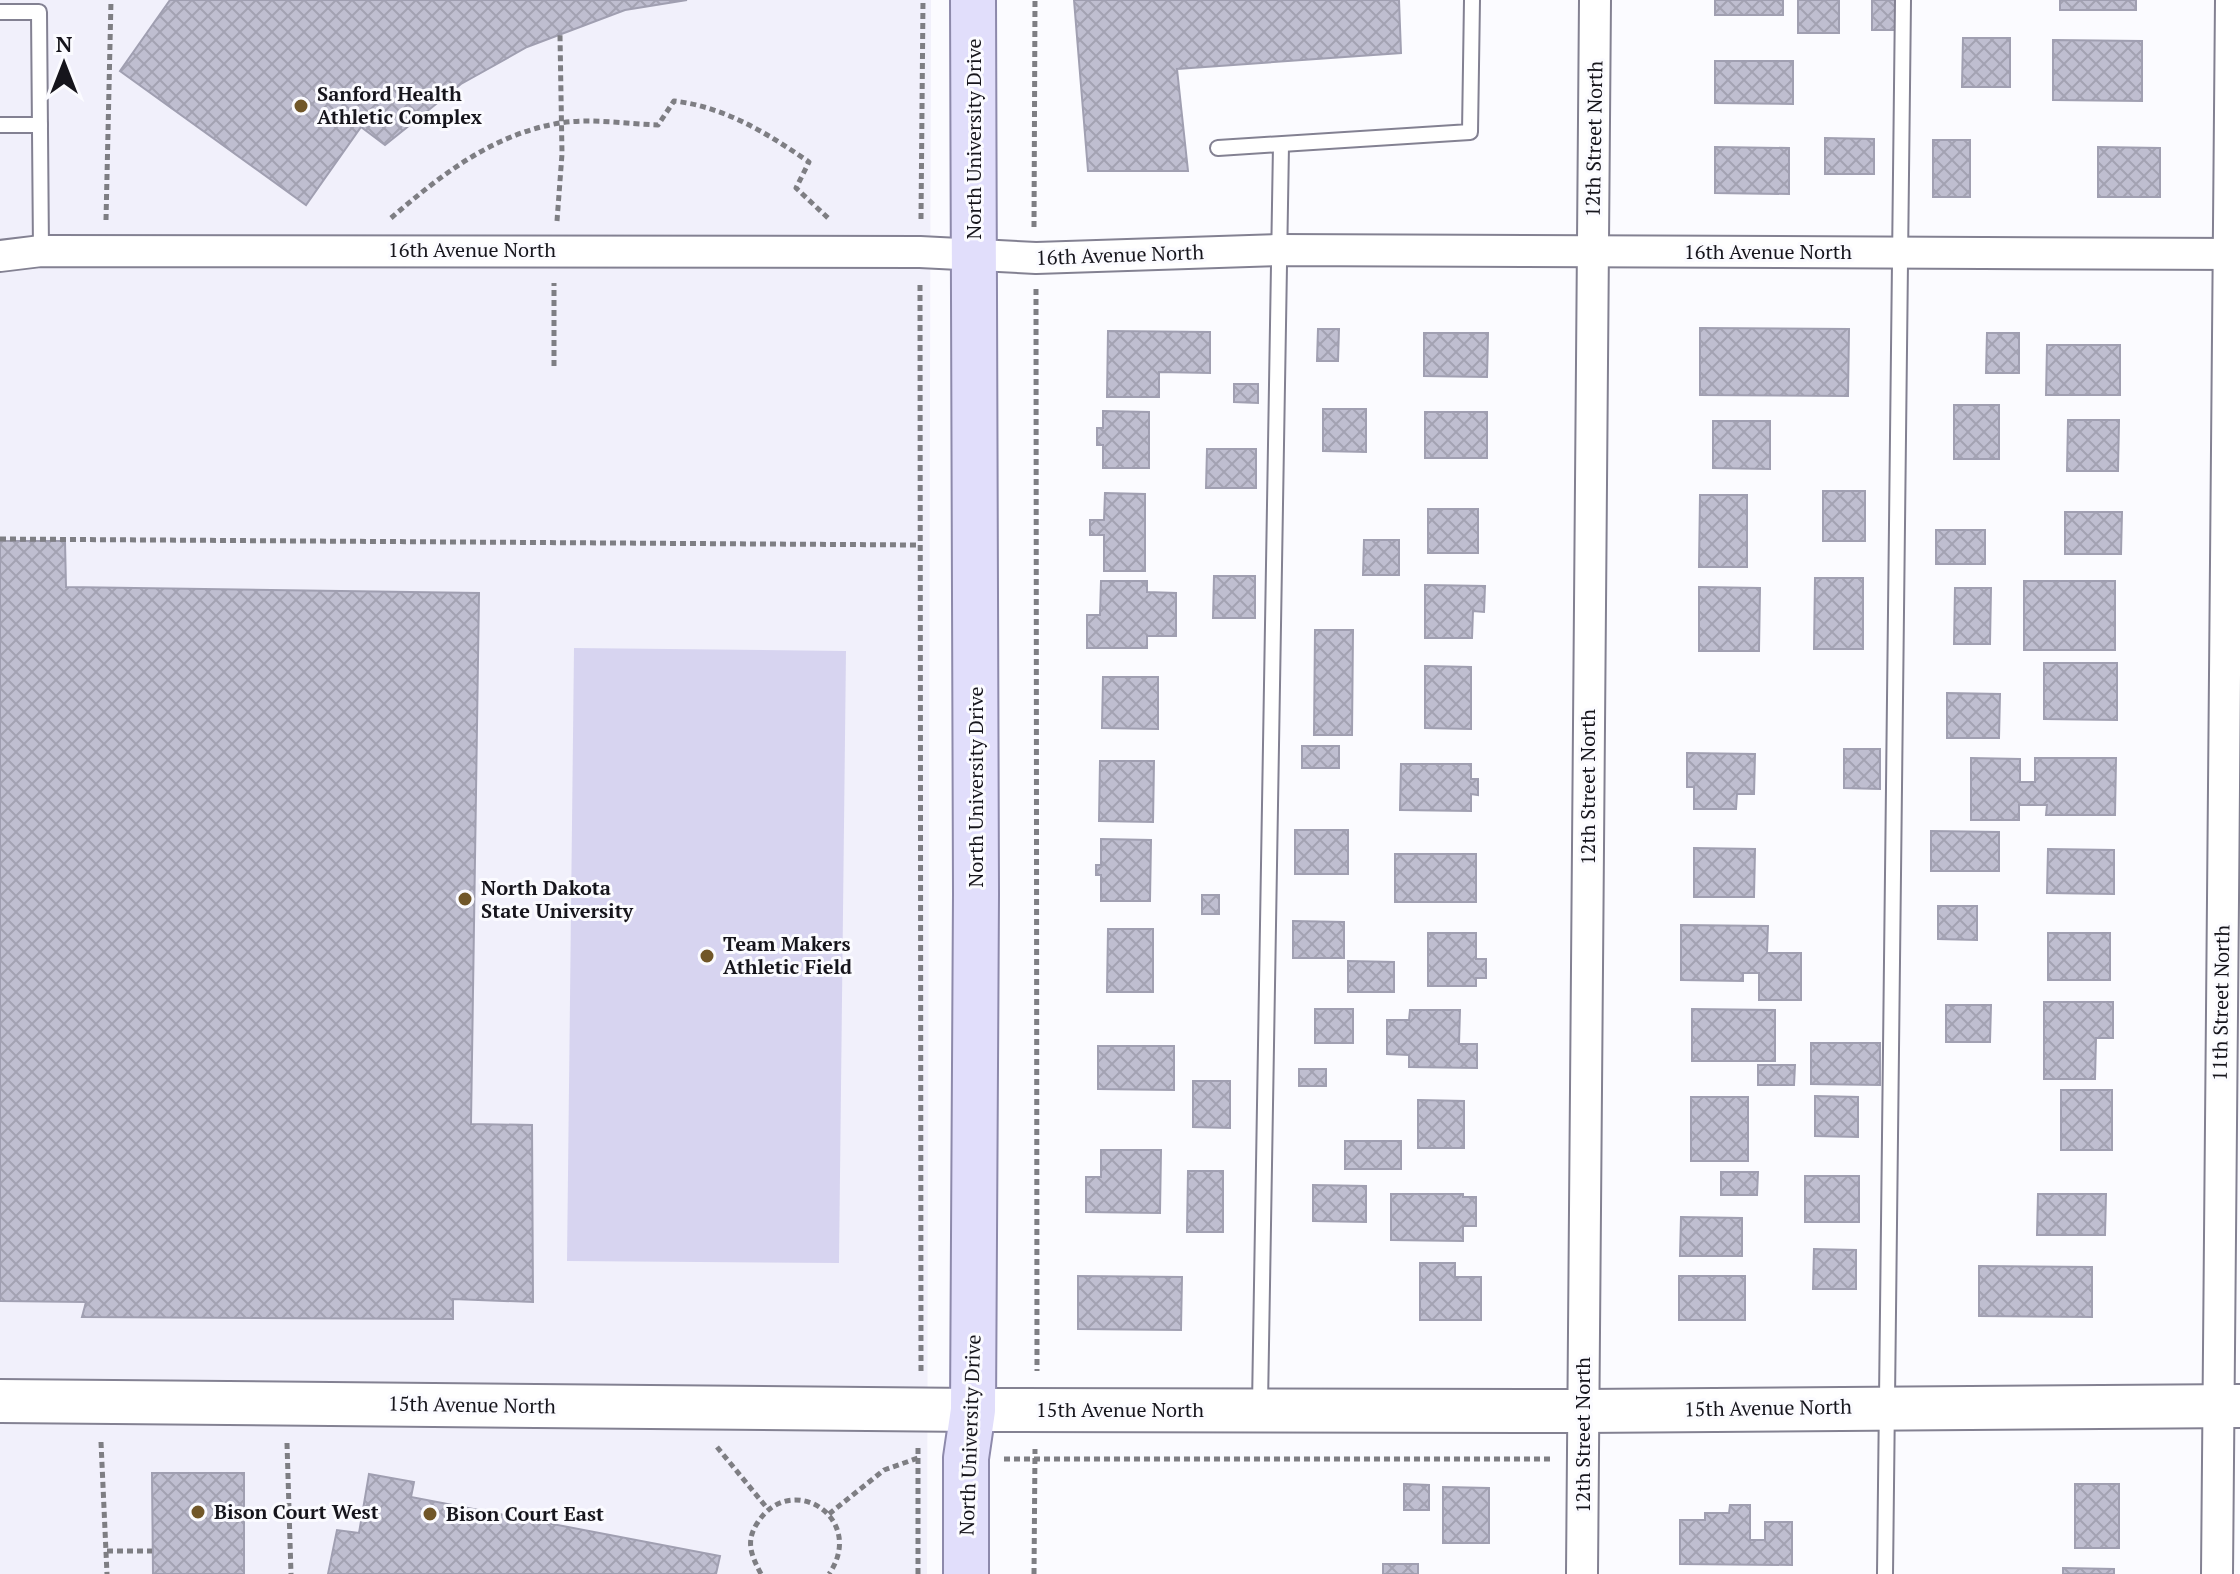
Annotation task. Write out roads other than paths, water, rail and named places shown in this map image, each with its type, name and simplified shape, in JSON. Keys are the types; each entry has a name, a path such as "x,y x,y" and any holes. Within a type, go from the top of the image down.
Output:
{"main road":[{"name":"North University Drive","path":"966,1574 966,1458 973,1410 973,0"}],"street":[{"name":"12th Street North","path":"1582,1574 1595,0"},
{"name":"11th Street North","path":"2217,1574 2228,1406 2234,254 2231,0"},
{"name":"16th Avenue North","path":"0,256 41,251 555,250 920,252 1036,258 1278,250 1592,254 1900,251 2234,254"},
{"name":"15th Avenue North","path":"0,1401 973,1410 1583,1411 1887,1406 2228,1406"}],"lane":[{"path":"1218,148 1470,132 1472,0"},
{"path":"1885,1574 1903,0"},
{"path":"0,12 39,12 41,251"},
{"path":"0,125 40,125"},
{"path":"1259,1410 1281,145"}],"place":[{"name":"Sanford Health Athletic Complex","path":"301,106"},
{"name":"North Dakota State University","path":"465,899"},
{"name":"Team Makers Athletic Field","path":"707,956"},
{"name":"Bison Court West","path":"198,1512"},
{"name":"Bison Court East","path":"430,1514"}]}
